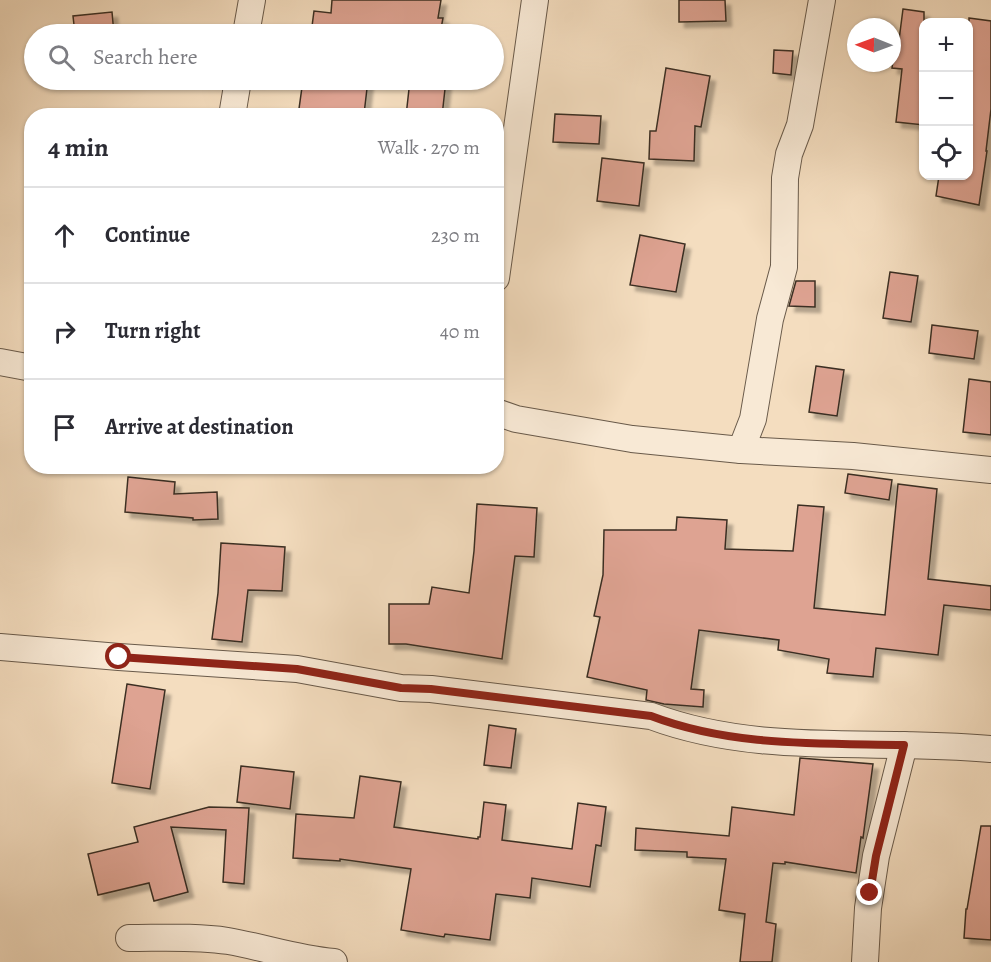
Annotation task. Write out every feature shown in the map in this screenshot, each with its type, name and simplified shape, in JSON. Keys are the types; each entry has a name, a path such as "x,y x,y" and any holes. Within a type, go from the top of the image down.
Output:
{"street":[{"path":"248,24 252,0"},
{"path":"504,221 535,0"},
{"path":"741,450 753,418 771,319 784,267 785,178 789,154 800,125 822,0"},
{"path":"233,108 236,90"},
{"path":"0,362 24,366"},
{"path":"504,414 516,419 632,439 741,450 853,456 991,471"},
{"path":"0,647 297,669 401,688 431,689 651,716 678,726 720,735 790,743 904,745 991,750"},
{"path":"864,962 868,908 876,856 904,745"},
{"path":"129,938 190,938 229,941 272,952 333,962"}],"building":[{"path":"332,0 441,0 438,18 443,18 442,24 312,24 314,11 331,13"},
{"path":"679,0 725,0 726,21 679,22"},
{"path":"903,9 924,12 924,18 919,18 919,124 896,122 902,69"},
{"path":"112,12 113,24 74,24 73,16"},
{"path":"973,19 991,21 991,109 979,205 936,196 938,180 973,180"},
{"path":"774,50 793,51 791,75 773,73"},
{"path":"666,68 710,76 701,127 695,126 694,161 649,159 650,131 656,131"},
{"path":"302,90 367,90 365,108 299,108"},
{"path":"409,90 445,90 443,108 407,108"},
{"path":"555,114 601,116 599,144 553,142"},
{"path":"602,158 644,163 639,206 597,201"},
{"path":"640,235 685,244 676,292 630,285"},
{"path":"890,272 918,276 911,322 883,318"},
{"path":"796,281 815,281 815,307 789,306"},
{"path":"932,325 978,331 974,359 929,353"},
{"path":"816,366 844,370 837,416 809,412"},
{"path":"969,379 991,382 991,435 963,432"},
{"path":"848,474 892,480 889,500 845,493"},
{"path":"128,477 175,482 174,494 217,492 218,519 193,520 193,518 125,512"},
{"path":"898,484 937,489 928,579 991,586 991,610 944,605 938,655 876,648 873,677 827,673 829,659 778,650 779,640 699,630 691,689 704,690 703,707 646,700 647,690 587,677 600,617 594,616 603,575 604,530 676,530 677,517 727,520 725,549 793,551 798,505 824,507 814,608 885,615"},
{"path":"477,504 537,508 534,557 515,556 502,659 406,644 389,644 389,604 429,604 432,587 469,593"},
{"path":"221,543 285,547 282,591 248,590 242,642 212,639"},
{"path":"127,684 165,690 150,789 112,783"},
{"path":"489,725 516,729 511,768 484,765"},
{"path":"800,758 873,764 856,873 785,862 785,864 773,863 766,922 776,924 772,962 740,962 745,914 719,910 726,859 687,857 687,852 635,850 636,828 729,836 732,807 794,815"},
{"path":"241,766 294,772 290,809 237,802"},
{"path":"360,776 401,782 394,827 478,839 484,802 506,805 502,840 572,849 578,803 606,807 601,846 596,845 590,887 532,878 530,898 496,894 490,940 445,934 444,937 401,930 411,869 340,859 340,861 293,858 296,814 354,818"},
{"path":"209,807 249,808 244,884 223,882 226,830 171,827 188,892 154,901 149,883 98,895 88,854 138,842 134,827"},
{"path":"981,826 991,826 991,940 964,938 966,909"}],"route":[{"path":"119,657 297,669 401,688 431,689 651,716 678,726 720,735 790,743 904,745 876,856 870,893"}]}
